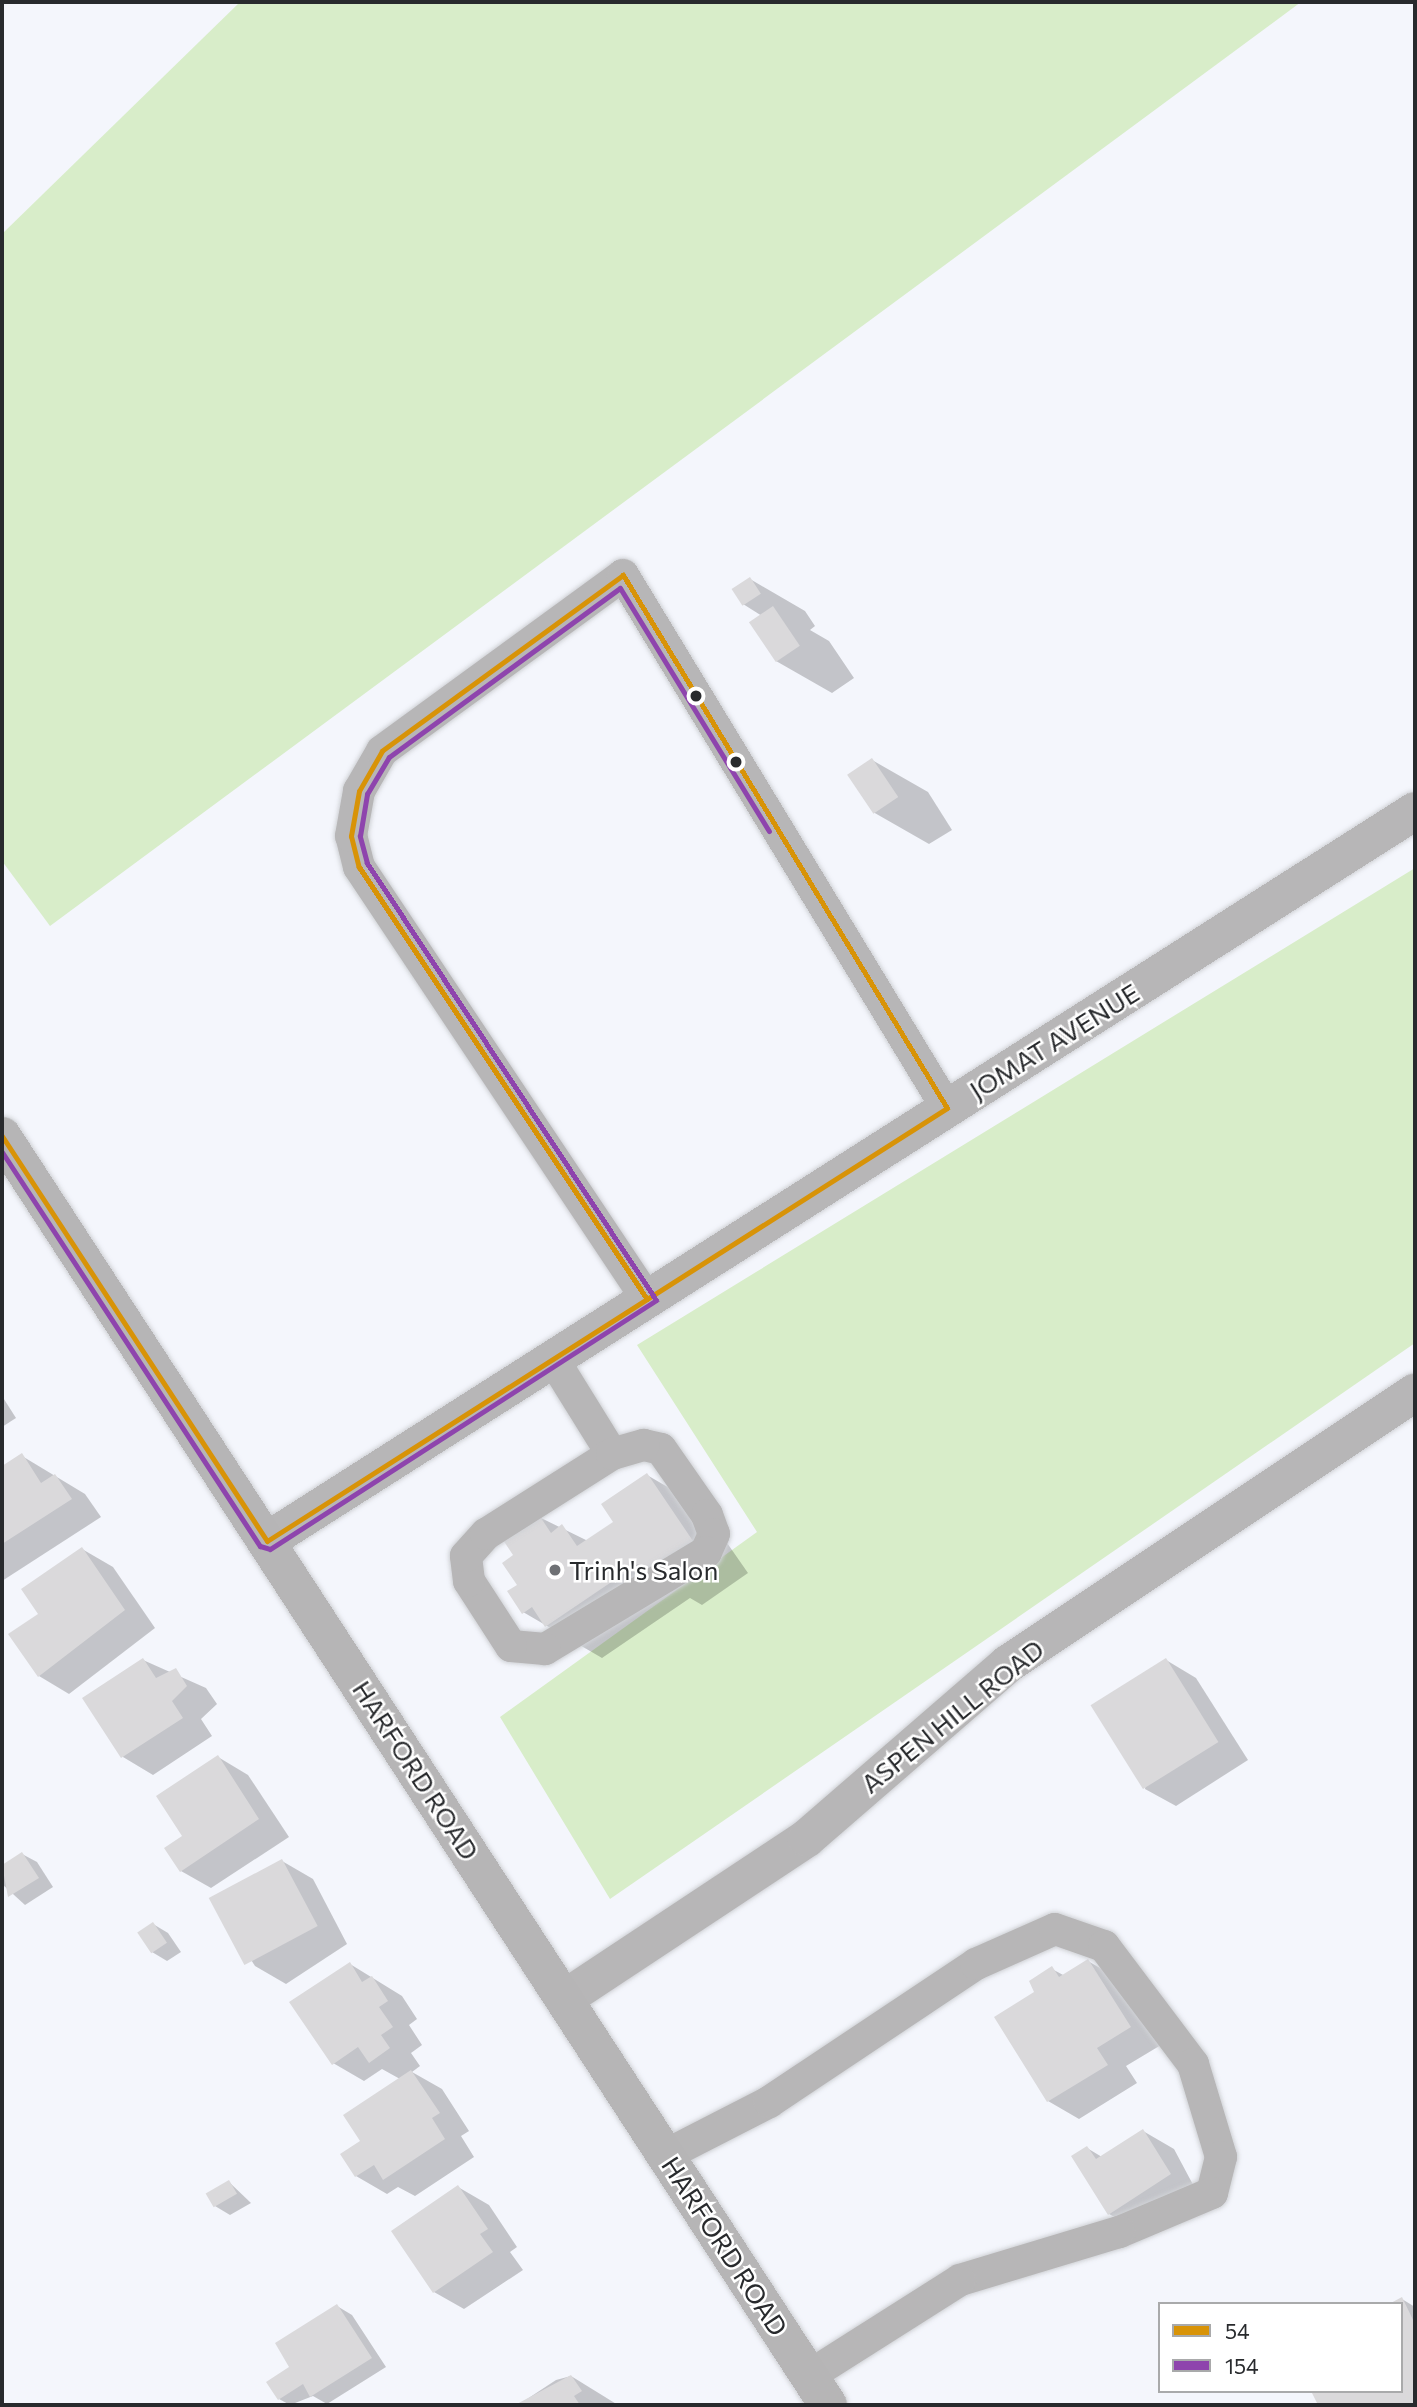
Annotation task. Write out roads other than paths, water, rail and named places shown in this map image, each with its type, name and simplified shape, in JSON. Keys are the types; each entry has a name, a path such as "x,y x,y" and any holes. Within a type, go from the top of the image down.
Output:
{"main road":[{"name":"HARFORD ROAD","path":"2,1136 818,2391"}],"street":[{"name":"JOMAT AVENUE","path":"267,1541 1415,811"},
{"name":"ASPEN HILL ROAD","path":"564,1999 807,1838 1008,1664 1415,1393"}],"lane":[{"path":"648,1298 359,867 351,836 359,791 382,751 623,575 947,1108"},
{"path":"553,1359 612,1454"},
{"path":"644,1445 661,1449 706,1515 714,1534 706,1552 545,1649 511,1647 468,1581 466,1556 486,1534 612,1454 644,1445"},
{"path":"666,2155 769,2102 976,1964 1055,1929 1104,1946 1193,2064 1222,2157 1212,2193 1119,2232 960,2280 818,2391"}],"place":[{"name":"Trinh's Salon","path":"555,1570"}]}
